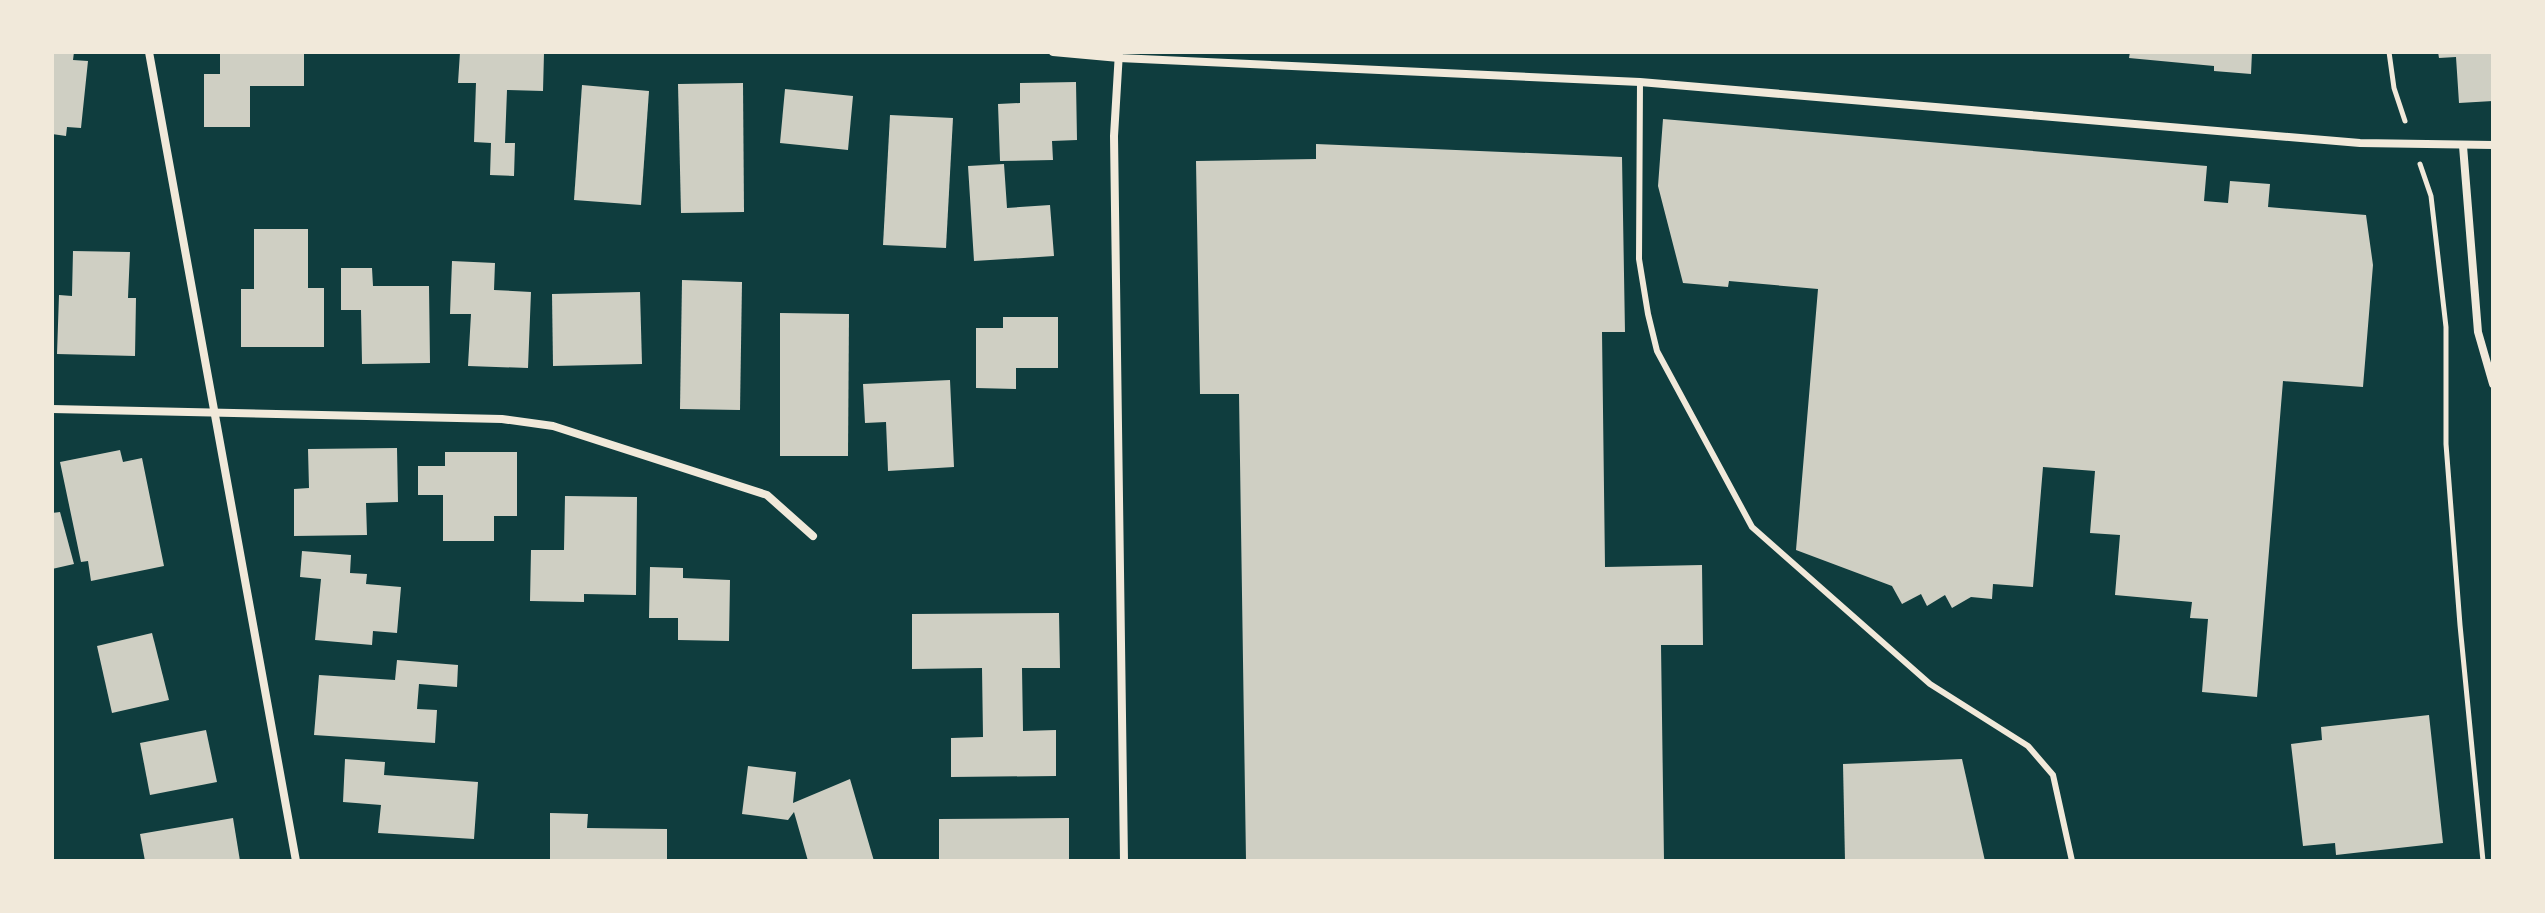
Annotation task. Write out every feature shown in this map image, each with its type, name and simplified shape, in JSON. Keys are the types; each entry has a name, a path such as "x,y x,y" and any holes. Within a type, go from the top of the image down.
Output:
{"street":[{"path":"149,52 296,861"},
{"path":"1053,52 1640,82 2360,143 2493,145"},
{"path":"1119,55 1114,136 1124,861"},
{"path":"2463,146 2478,332 2493,384"},
{"path":"52,409 502,419 553,426 767,495 813,536"}],"lane":[{"path":"1640,82 1639,259 1657,351 1752,527 1930,684 2028,746 2053,775 2072,861"}],"path":[{"path":"2389,52 2394,88 2431,196 2446,327 2446,444 2461,641 2483,861"}],"building":[{"path":"52,52 74,52 73,60 88,61 81,128 67,127 66,136 52,134"},
{"path":"220,52 304,53 304,86 250,86 250,127 204,127 204,74 220,74"},
{"path":"460,52 544,53 543,91 507,90 505,143 515,143 514,176 490,175 491,143 474,142 476,83 458,83"},
{"path":"2130,52 2252,52 2251,74 2214,71 2214,66 2129,58"},
{"path":"2438,52 2493,52 2493,101 2459,103 2456,57 2439,58"},
{"path":"1076,82 1077,140 1052,141 1053,160 1000,161 998,104 1020,103 1020,83"},
{"path":"743,83 744,212 681,213 678,84"},
{"path":"582,85 649,91 641,205 574,200"},
{"path":"785,89 853,96 848,150 780,143"},
{"path":"890,115 953,118 946,248 883,245"},
{"path":"1663,119 2207,166 2204,201 2228,203 2230,181 2270,184 2268,207 2366,215 2373,265 2363,387 2283,381 2257,697 2202,692 2208,619 2190,618 2192,602 2115,595 2120,535 2090,533 2095,471 2043,467 2033,587 1993,584 1992,599 1971,597 1952,608 1945,595 1927,606 1921,594 1902,604 1892,586 1796,550 1818,289 1729,281 1728,287 1683,283 1658,186"},
{"path":"1316,144 1622,157 1625,332 1602,332 1605,567 1702,565 1703,645 1661,645 1664,861 1246,861 1239,394 1200,394 1196,161 1316,159"},
{"path":"1004,164 1007,208 1050,205 1054,256 974,261 968,166"},
{"path":"254,229 308,229 308,288 324,288 324,347 241,347 241,289 254,289"},
{"path":"73,251 130,252 128,298 136,298 135,356 57,354 59,295 72,296"},
{"path":"452,261 495,263 494,290 531,292 528,368 468,366 471,314 450,314"},
{"path":"341,268 372,268 373,286 429,286 430,363 362,364 361,310 341,310"},
{"path":"682,280 742,282 740,410 680,409"},
{"path":"640,292 642,364 553,366 552,294"},
{"path":"780,313 849,314 848,456 780,456"},
{"path":"1003,317 1058,317 1058,368 1016,368 1016,389 976,388 976,328 1003,328"},
{"path":"950,380 954,467 888,471 886,422 865,423 863,384"},
{"path":"397,448 398,502 366,503 367,535 294,536 294,489 309,488 308,449"},
{"path":"120,450 123,462 142,458 164,566 91,581 88,561 81,562 60,462"},
{"path":"445,452 517,452 517,516 494,516 494,541 443,541 443,495 418,495 418,466 445,466"},
{"path":"565,496 637,497 636,595 584,594 584,602 530,601 531,550 564,550"},
{"path":"60,512 74,564 52,569 52,513"},
{"path":"302,551 351,555 350,573 367,574 366,584 401,587 397,633 373,631 372,645 315,640 321,579 300,577"},
{"path":"650,567 683,568 683,578 730,580 729,641 678,640 678,618 649,618"},
{"path":"1059,613 1060,668 1022,668 1023,731 1056,730 1056,776 951,777 951,738 983,737 982,668 912,669 912,614"},
{"path":"152,633 169,700 112,713 97,646"},
{"path":"397,660 458,665 457,687 419,684 417,709 437,710 435,743 314,735 319,675 395,680"},
{"path":"2429,715 2443,843 2336,855 2335,843 2303,846 2291,744 2322,740 2321,727"},
{"path":"206,730 217,782 150,795 140,743"},
{"path":"345,759 385,762 384,775 478,782 474,839 378,833 381,805 343,802"},
{"path":"1962,759 1985,861 1845,861 1843,764"},
{"path":"748,766 796,772 793,803 850,779 874,861 808,861 794,812 788,820 742,814"},
{"path":"550,813 588,814 587,828 667,829 667,861 550,861"},
{"path":"233,818 240,861 145,861 140,834"},
{"path":"1069,818 1069,861 939,861 939,819"}]}
